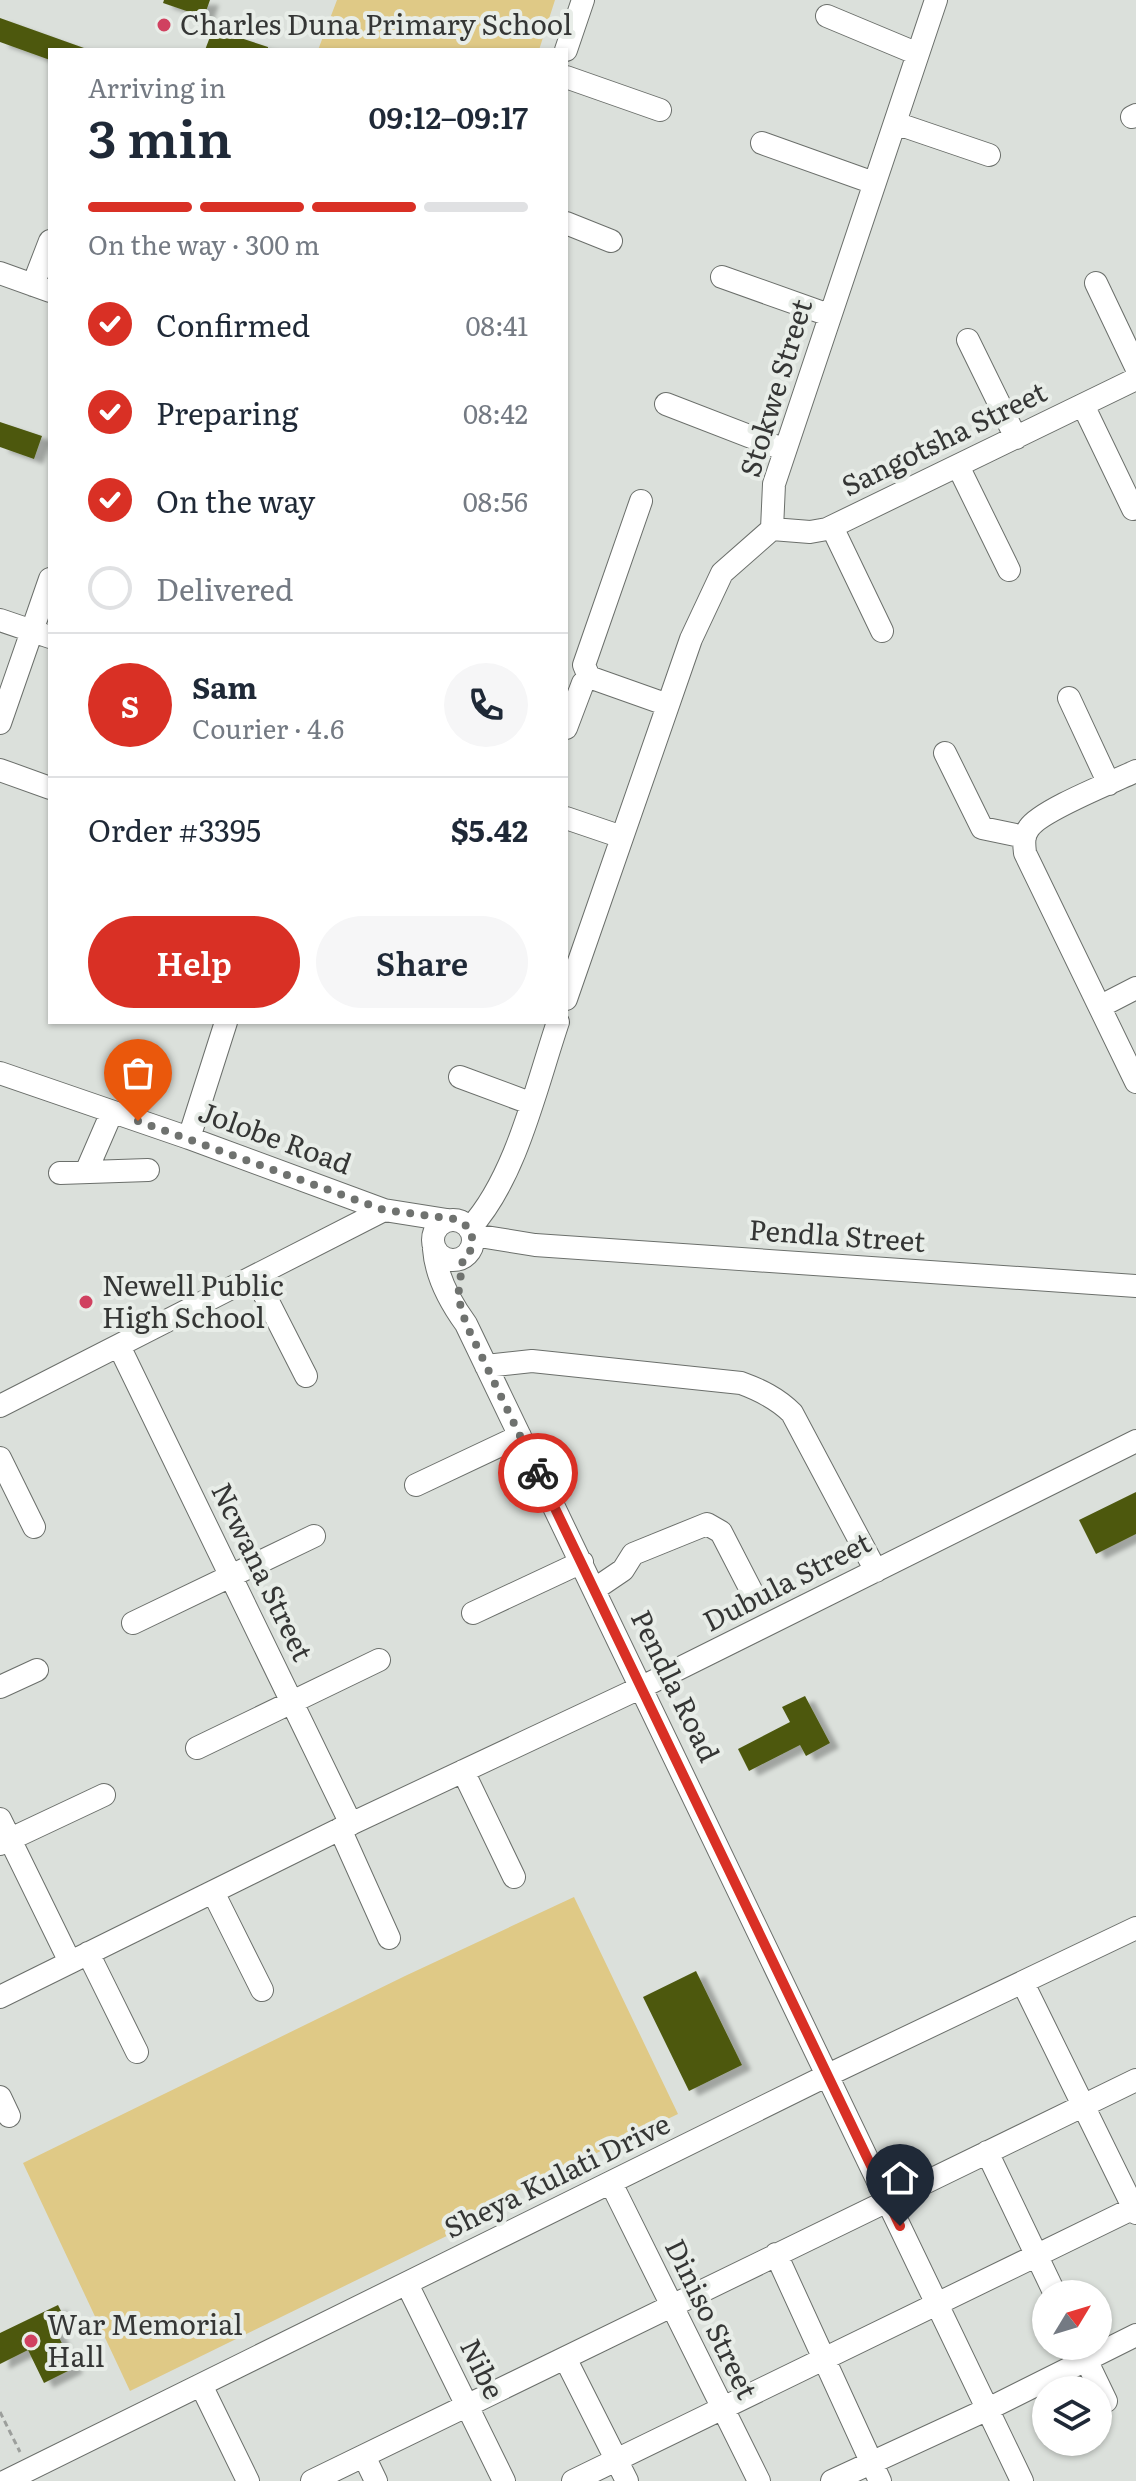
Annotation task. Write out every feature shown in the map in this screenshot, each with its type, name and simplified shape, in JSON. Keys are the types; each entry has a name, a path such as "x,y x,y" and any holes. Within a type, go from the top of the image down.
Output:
{"street":[{"path":"567,48 583,0"},
{"name":"Stokwe Street","path":"772,529 774,484 936,0"},
{"path":"827,16 918,54"},
{"path":"568,78 660,110"},
{"path":"895,123 989,155"},
{"path":"762,143 874,183"},
{"path":"568,224 611,241"},
{"path":"0,273 42,288 48,253"},
{"path":"722,277 829,315"},
{"path":"1096,283 1136,367"},
{"path":"968,340 1016,438"},
{"name":"Sangotsha Street","path":"772,529 810,532 832,527 1136,379"},
{"path":"666,404 785,450"},
{"path":"1083,405 1133,509"},
{"path":"958,466 1009,570"},
{"path":"641,501 584,665 589,677 668,705"},
{"path":"832,527 882,631"},
{"path":"571,967 622,837 691,639 716,583 722,573 772,529"},
{"path":"0,723 41,634 48,591"},
{"path":"0,620 41,634"},
{"path":"568,723 583,683 589,677"},
{"path":"1069,698 1109,784"},
{"path":"945,753 980,826 1026,833"},
{"path":"0,770 48,787"},
{"path":"1136,771 1043,815 1026,833 1025,853 1136,1082"},
{"path":"568,819 622,837"},
{"path":"1101,1006 1136,988"},
{"path":"189,1138 225,1024"},
{"path":"469,1242 455,1219 447,1220 434,1231 434,1248 444,1258 456,1260 469,1242 502,1182 557,1024"},
{"name":"Jolobe Road","path":"0,1073 389,1211 447,1220"},
{"path":"460,1077 530,1103"},
{"path":"86,1172 112,1112"},
{"path":"60,1173 148,1170"},
{"path":"0,1406 389,1211"},
{"name":"Jolobe Road","path":"389,1211 434,1248"},
{"name":"Pendla Street","path":"469,1242 1136,1286"},
{"name":"Pendla Road","path":"466,1324 457,1287 469,1242"},
{"name":"Pendla Road","path":"434,1248 437,1270 582,1562 1022,2481"},
{"path":"255,1276 306,1376"},
{"name":"Ncwana Street","path":"119,1346 292,1703 345,1827"},
{"path":"486,1366 532,1361 741,1383 757,1388 792,1413 876,1571"},
{"path":"416,1485 520,1436"},
{"name":"Dubula Street","path":"0,1997 345,1827 642,1687 1136,1441"},
{"path":"0,1458 34,1527"},
{"path":"595,1589 623,1570 633,1554 707,1524 721,1532 754,1596"},
{"path":"133,1623 314,1536"},
{"path":"473,1613 582,1562"},
{"path":"197,1748 379,1660"},
{"path":"0,1687 37,1670"},
{"path":"463,1771 514,1877"},
{"path":"104,1795 3,1834 137,2052"},
{"path":"345,1827 389,1938"},
{"path":"213,1892 262,1990"},
{"name":"Sheya Kulati Drive","path":"6,2481 828,2075 1136,1928"},
{"path":"573,2481 1135,2209 1023,1983"},
{"path":"312,2481 1136,2080"},
{"path":"987,2152 1048,2280"},
{"name":"Diniso Street","path":"611,2183 759,2481"},
{"path":"776,2254 876,2472"},
{"name":"Nibe","path":"407,2284 504,2481"},
{"path":"1112,2343 1136,2335"},
{"path":"565,2358 627,2481"},
{"path":"832,2481 876,2472 1071,2360"},
{"path":"201,2385 248,2481"},
{"path":"364,2456 376,2481"}],"path":[{"path":"0,2412 28,2470"}],"shaded area":[{"path":"337,0 555,0 540,48 319,48"},
{"path":"574,1897 678,2114 507,2196 510,2205 130,2391 23,2163"}],"building":[{"path":"164,0 210,0 204,17 163,3"},
{"path":"0,18 84,48 48,48 48,59 0,42"},
{"path":"213,29 268,47 268,48 206,48"},
{"path":"0,422 42,436 34,459 0,447"},
{"path":"1136,1492 1136,1534 1096,1554 1079,1520"},
{"path":"805,1696 830,1743 806,1756 800,1745 749,1771 738,1749 790,1722 782,1707"},
{"path":"696,1971 742,2065 689,2091 643,1997"},
{"name":"War Memorial Hall","path":"58,2305 66,2321 54,2327 74,2368 44,2383 28,2350 0,2364 0,2333"}],"way so far":[{"path":"138,1121 384,1210 455,1219 470,1228 473,1242 471,1250 463,1258 458,1297 466,1324 538,1473"}],"place":[{"name":"Charles Duna Primary School","path":"164,25"},
{"name":"Newell Public High School","path":"86,1302"},
{"name":"War Memorial Hall","path":"31,2341"}],"route":[{"path":"538,1473 900,2226"}]}
